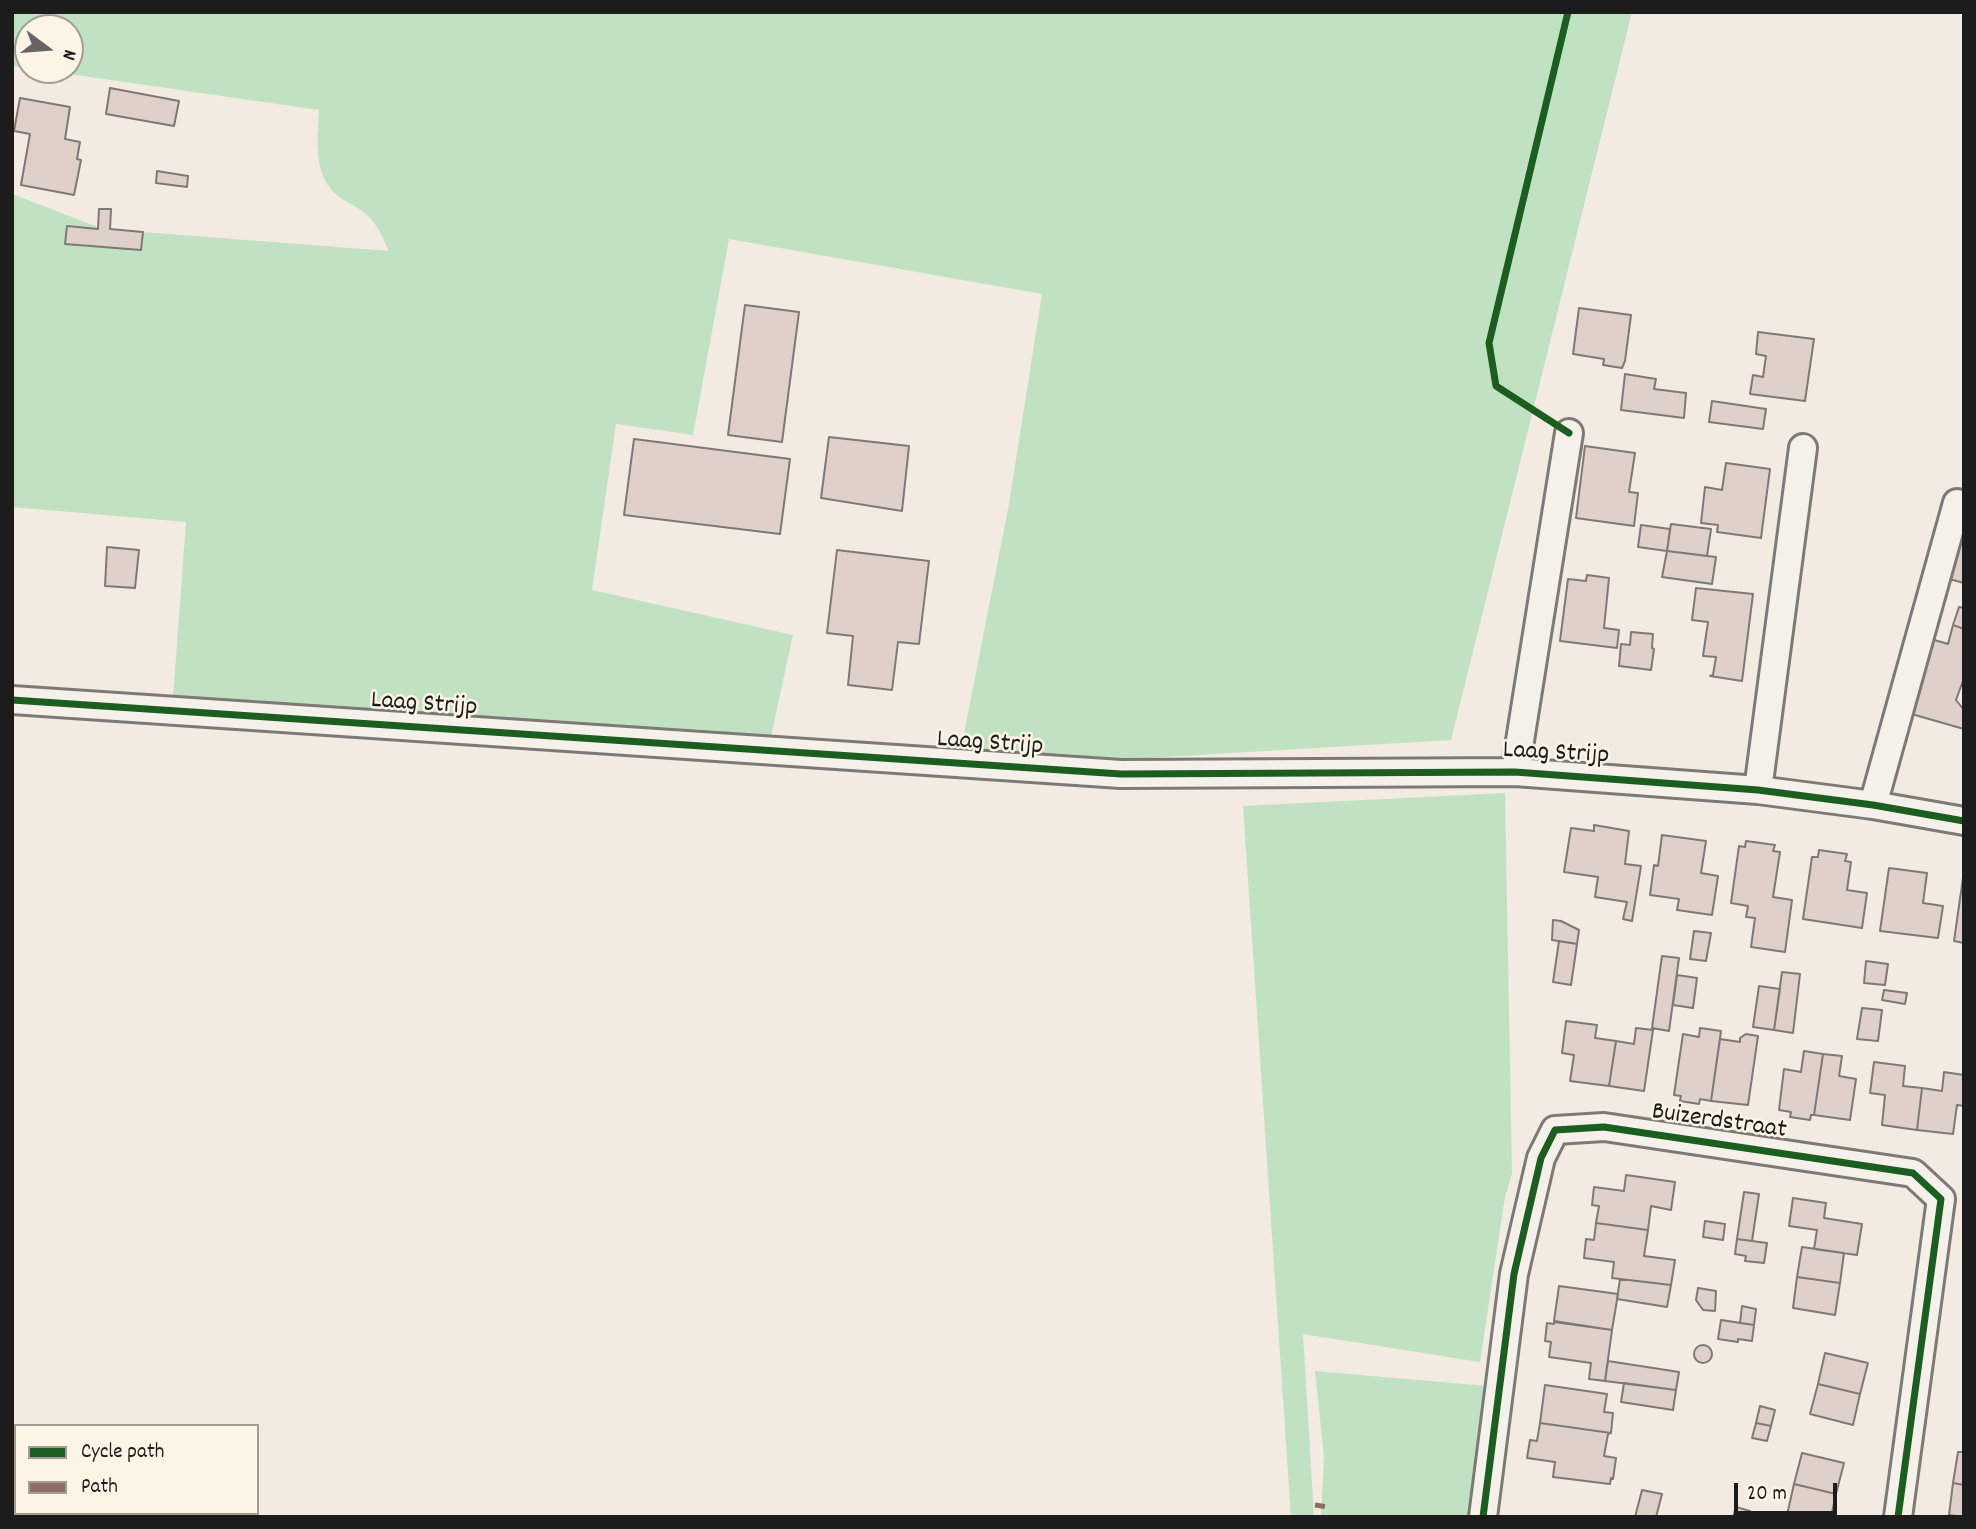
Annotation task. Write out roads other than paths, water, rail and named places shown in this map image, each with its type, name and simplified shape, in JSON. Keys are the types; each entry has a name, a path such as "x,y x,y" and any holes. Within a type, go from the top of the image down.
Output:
{"street":[{"name":"Laag Strijp","path":"1515,772 1569,433"},
{"path":"1758,790 1802,448"},
{"path":"1872,805 1957,503"},
{"name":"Laag Strijp","path":"12,700 1121,774 1515,772 1758,790 1872,805 1964,821"},
{"name":"Buizerdstraat","path":"1483,1517 1514,1274 1541,1158 1555,1130 1604,1127 1913,1173 1941,1199 1898,1517"}]}
